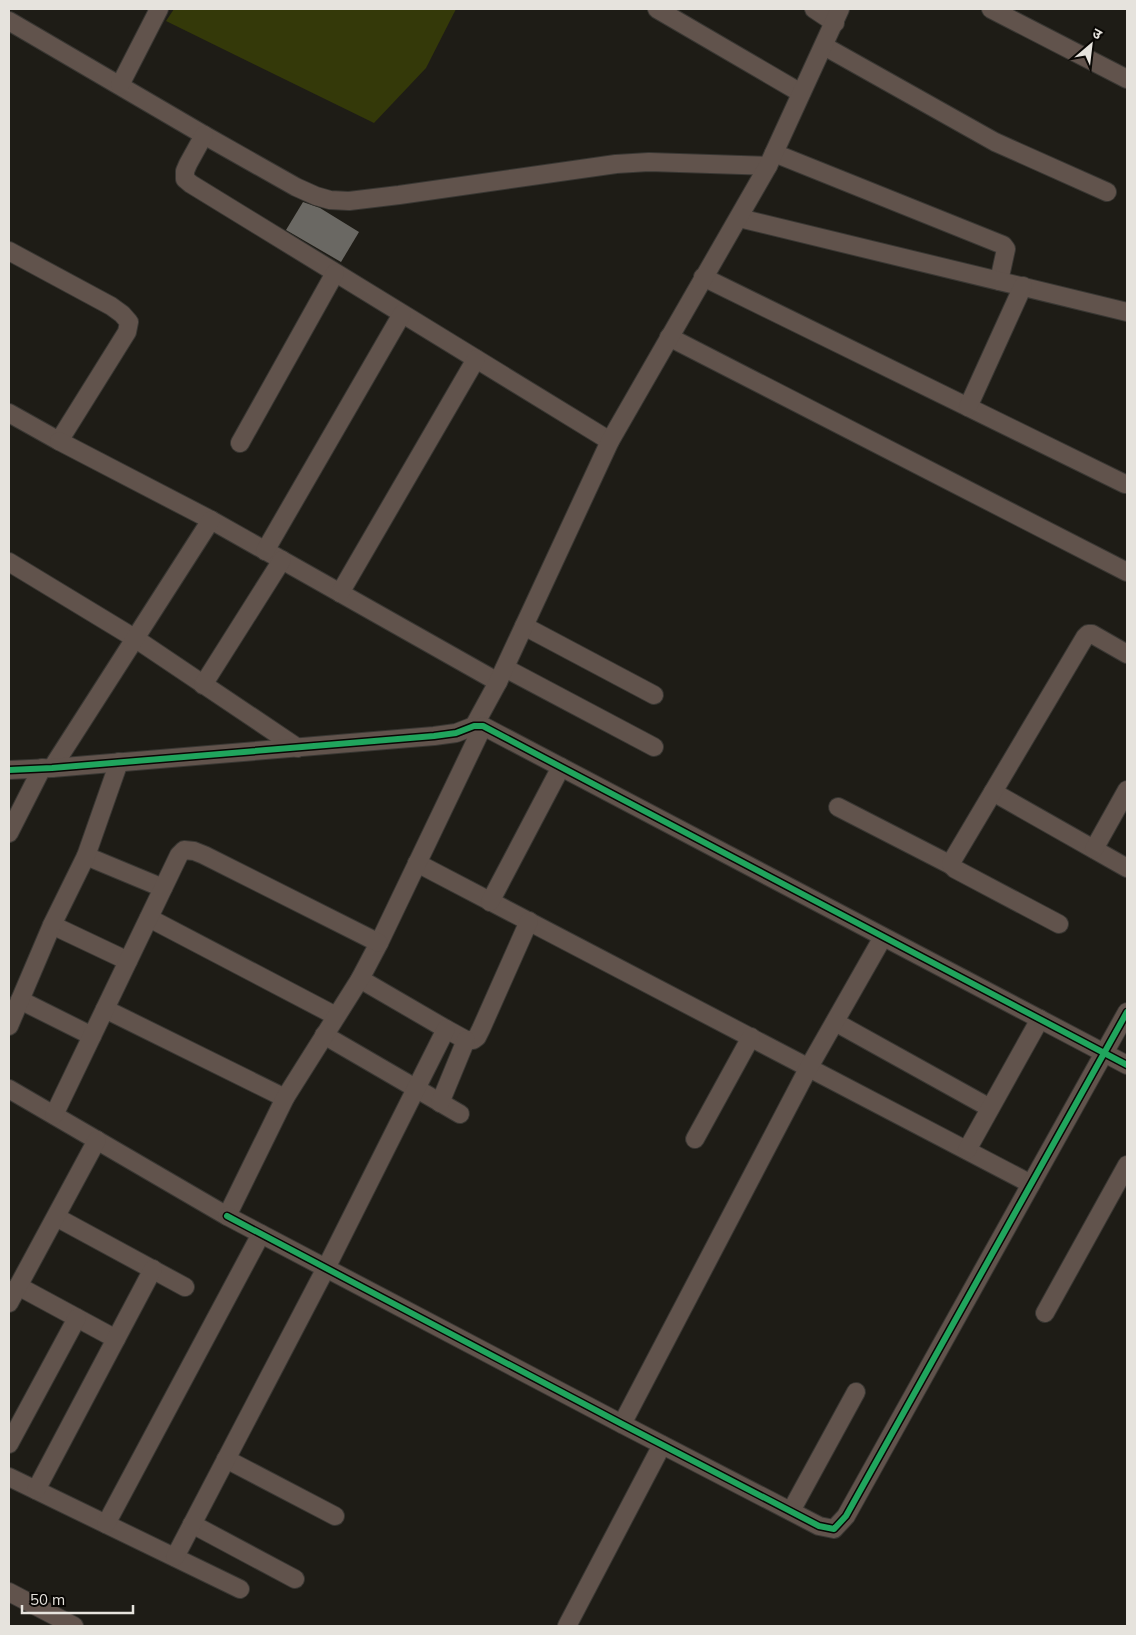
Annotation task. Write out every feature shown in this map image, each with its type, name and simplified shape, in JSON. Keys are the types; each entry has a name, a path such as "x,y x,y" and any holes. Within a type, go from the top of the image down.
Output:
{"street":[{"path":"14,9 9,21 204,135 296,186 316,196 330,200 389,196 616,164 771,159 1003,244 1006,249 1006,255 999,281"},
{"path":"120,86 159,9"},
{"path":"657,9 802,93"},
{"path":"227,1216 285,1098 360,979 380,943 501,675 610,441 771,159 837,16 814,9"},
{"path":"991,9 1127,79"},
{"path":"824,46 995,142 1107,192"},
{"path":"204,135 184,171 185,179 191,184 610,441"},
{"path":"738,218 1127,312"},
{"path":"9,251 111,306 129,322 127,332 59,441"},
{"path":"240,443 335,273"},
{"path":"703,278 1125,484"},
{"path":"968,407 1023,286"},
{"path":"265,551 402,314"},
{"path":"669,337 1125,566"},
{"path":"340,593 476,359"},
{"path":"9,413 211,520 340,593 501,675 654,747"},
{"path":"9,833 47,768 136,639 211,520"},
{"path":"203,685 282,560"},
{"path":"9,562 136,639 298,748"},
{"path":"524,626 654,695"},
{"path":"951,865 953,858 1088,634 1092,634 1127,654"},
{"path":"9,770 298,748 456,733 478,726 561,767 1127,1065"},
{"path":"9,1026 52,925 86,856 120,762"},
{"path":"490,902 561,767"},
{"path":"1094,850 1127,790"},
{"path":"993,792 1127,868"},
{"path":"838,807 951,865 955,869 1059,924"},
{"path":"54,1115 179,855 184,850 194,851 380,943"},
{"path":"86,856 163,888"},
{"path":"417,863 1031,1184"},
{"path":"149,918 336,1016"},
{"path":"360,979 466,1040 473,1040 477,1037 528,921"},
{"path":"52,925 128,961"},
{"path":"622,1424 808,1068 884,937"},
{"path":"20,1000 92,1036"},
{"path":"105,1009 285,1098"},
{"path":"9,1089 227,1216 819,1526 834,1529 840,1524 1127,1012"},
{"path":"967,1150 1040,1019"},
{"path":"835,1022 990,1108"},
{"path":"175,1557 326,1268 446,1029"},
{"path":"324,1036 460,1114"},
{"path":"695,1139 751,1037"},
{"path":"440,1103 466,1040"},
{"path":"9,1303 97,1140"},
{"path":"1045,1313 1127,1166"},
{"path":"56,1216 185,1287"},
{"path":"106,1524 261,1234"},
{"path":"36,1490 153,1270"},
{"path":"18,1286 116,1339"},
{"path":"9,1444 77,1318"},
{"path":"791,1511 856,1392"},
{"path":"567,1626 662,1445"},
{"path":"226,1458 335,1516"},
{"path":"9,1477 240,1589"},
{"path":"192,1524 294,1579"},
{"path":"9,1592 74,1626"}],"green space":[{"path":"174,9 456,9 426,68 374,123 166,21"}],"building":[{"path":"303,202 320,208 359,232 341,262 286,230"}],"cycle path":[{"path":"9,770 434,736 456,733 474,726 483,726 1127,1065"},
{"path":"227,1216 819,1526 834,1529 846,1516 1127,1012"}]}
